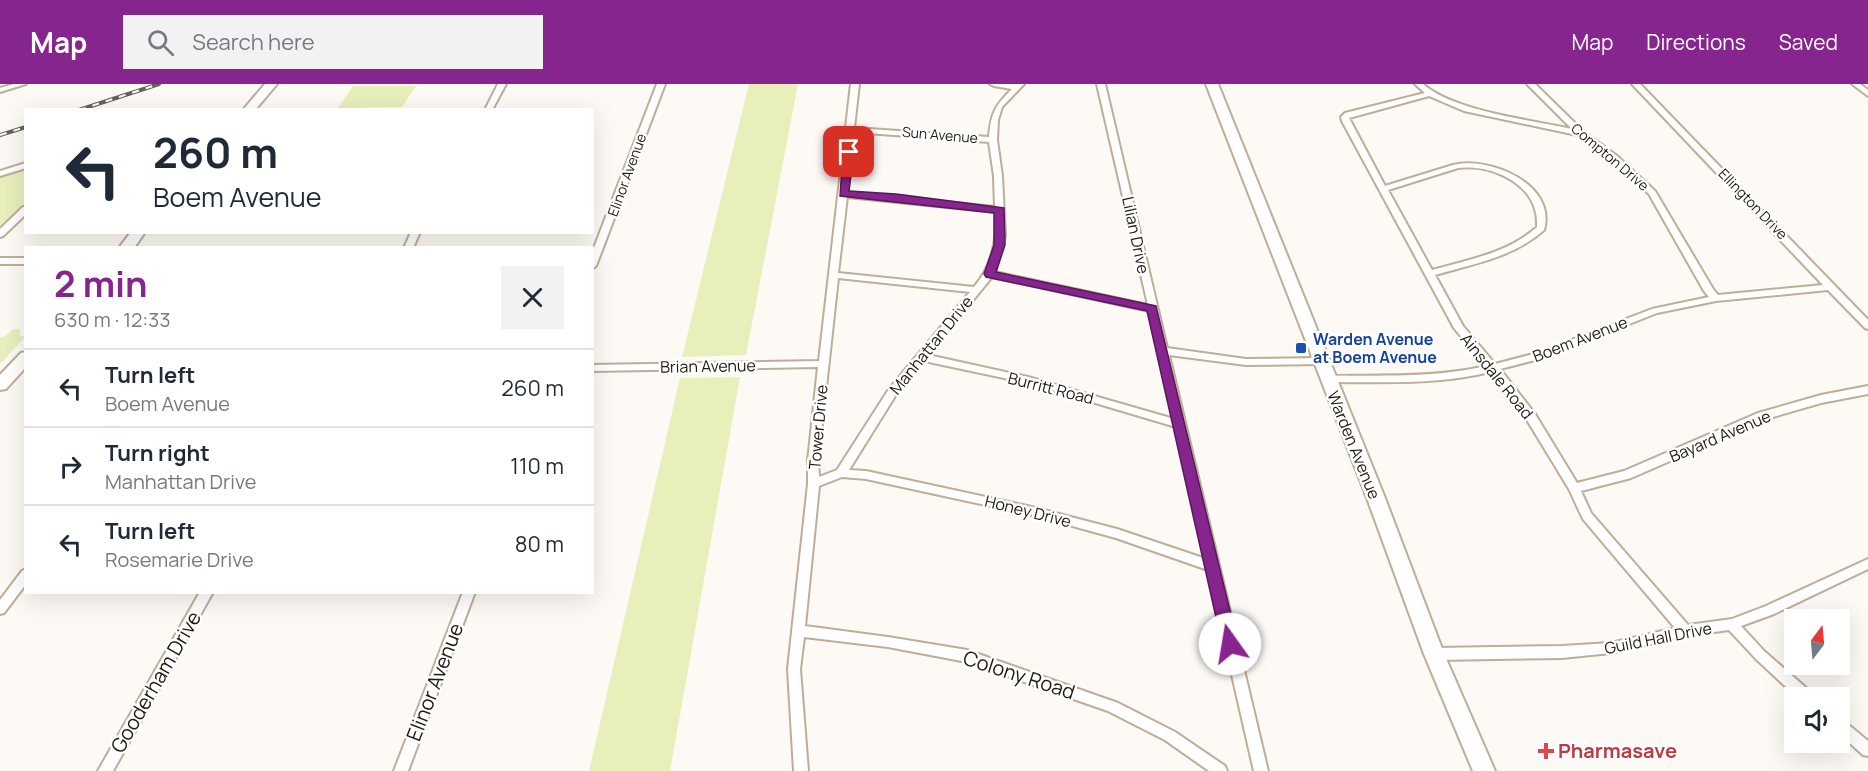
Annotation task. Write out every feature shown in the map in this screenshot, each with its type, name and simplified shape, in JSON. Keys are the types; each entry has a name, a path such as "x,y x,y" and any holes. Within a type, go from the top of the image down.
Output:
{"main road":[{"name":"Warden Avenue","path":"1212,84 1376,498 1434,654 1484,771"},
{"path":"250,108 269,86"},
{"path":"128,246 137,234"},
{"path":"0,385 18,373"}],"street":[{"path":"0,90 22,84"},
{"path":"489,108 502,84"},
{"name":"Elinor Avenue","path":"594,261 661,84"},
{"name":"Tower Drive","path":"801,771 794,669 814,484 813,462 855,84"},
{"path":"994,84 1018,86"},
{"name":"Lilian Drive","path":"1101,84 1261,771"},
{"path":"1419,84 1430,94 1478,112 1580,133"},
{"name":"Compton Drive","path":"1531,84 1580,133 1614,158 1652,193 1709,291 1716,298"},
{"name":"Ellington Drive","path":"1636,84 1868,326"},
{"path":"1856,84 1868,94"},
{"name":"Manhattan Drive","path":"841,473 893,391 990,274 1000,245 1000,210 993,140 996,113 1018,86"},
{"name":"Ainsdale Road","path":"1430,94 1345,117 1459,328 1531,417 1574,488 1587,516 1685,631"},
{"name":"Sun Avenue","path":"851,130 993,140"},
{"path":"1383,189 1465,165 1488,168 1509,175 1534,195 1539,206 1542,224 1539,230 1528,239 1430,274"},
{"path":"0,174 24,166"},
{"path":"843,194 896,197 1000,210"},
{"path":"0,234 24,211"},
{"path":"0,261 24,261"},
{"path":"990,274 1152,309"},
{"path":"835,275 977,290"},
{"name":"Boem Avenue","path":"1327,379 1417,378 1471,374 1540,356 1655,311 1716,298 1830,287"},
{"path":"1164,351 1246,362 1320,361"},
{"name":"Burritt Road","path":"922,357 1028,381 1179,424"},
{"name":"Brian Avenue","path":"594,368 824,364"},
{"name":"Bayard Avenue","path":"1574,488 1627,475 1762,416 1821,399 1868,390"},
{"path":"814,484 841,473"},
{"name":"Honey Drive","path":"841,473 866,475 1036,512 1117,534 1212,566"},
{"name":"Guild Hall Drive","path":"1434,654 1563,652 1611,648 1685,631 1732,624 1770,610 1868,564"},
{"path":"0,609 24,577"},
{"name":"Gooderham Drive","path":"105,771 206,594"},
{"name":"Elinor Avenue","path":"401,771 469,594"},
{"path":"1732,624 1796,687"},
{"name":"Colony Road","path":"799,631 888,642 967,656 1113,707 1170,736 1220,771"},
{"path":"1850,734 1868,750"}],"green space":[{"path":"749,84 798,84 746,355 682,357"},
{"path":"353,86 416,86 402,107 338,108"},
{"path":"24,167 24,206 0,229 0,176"},
{"path":"13,329 20,329 20,335 24,338 0,364 0,338"},
{"path":"740,377 670,771 589,771 680,378"}],"railway":[{"path":"85,108 159,84"},
{"path":"0,135 24,128"}],"place":[{"name":"Warden Avenue at Boem Avenue","path":"1301,348"},
{"name":"Pharmasave","path":"1546,751"}],"route":[{"path":"849,152 843,194 896,197 1000,210 1000,245 990,274 1152,309 1164,351 1230,644"}]}
